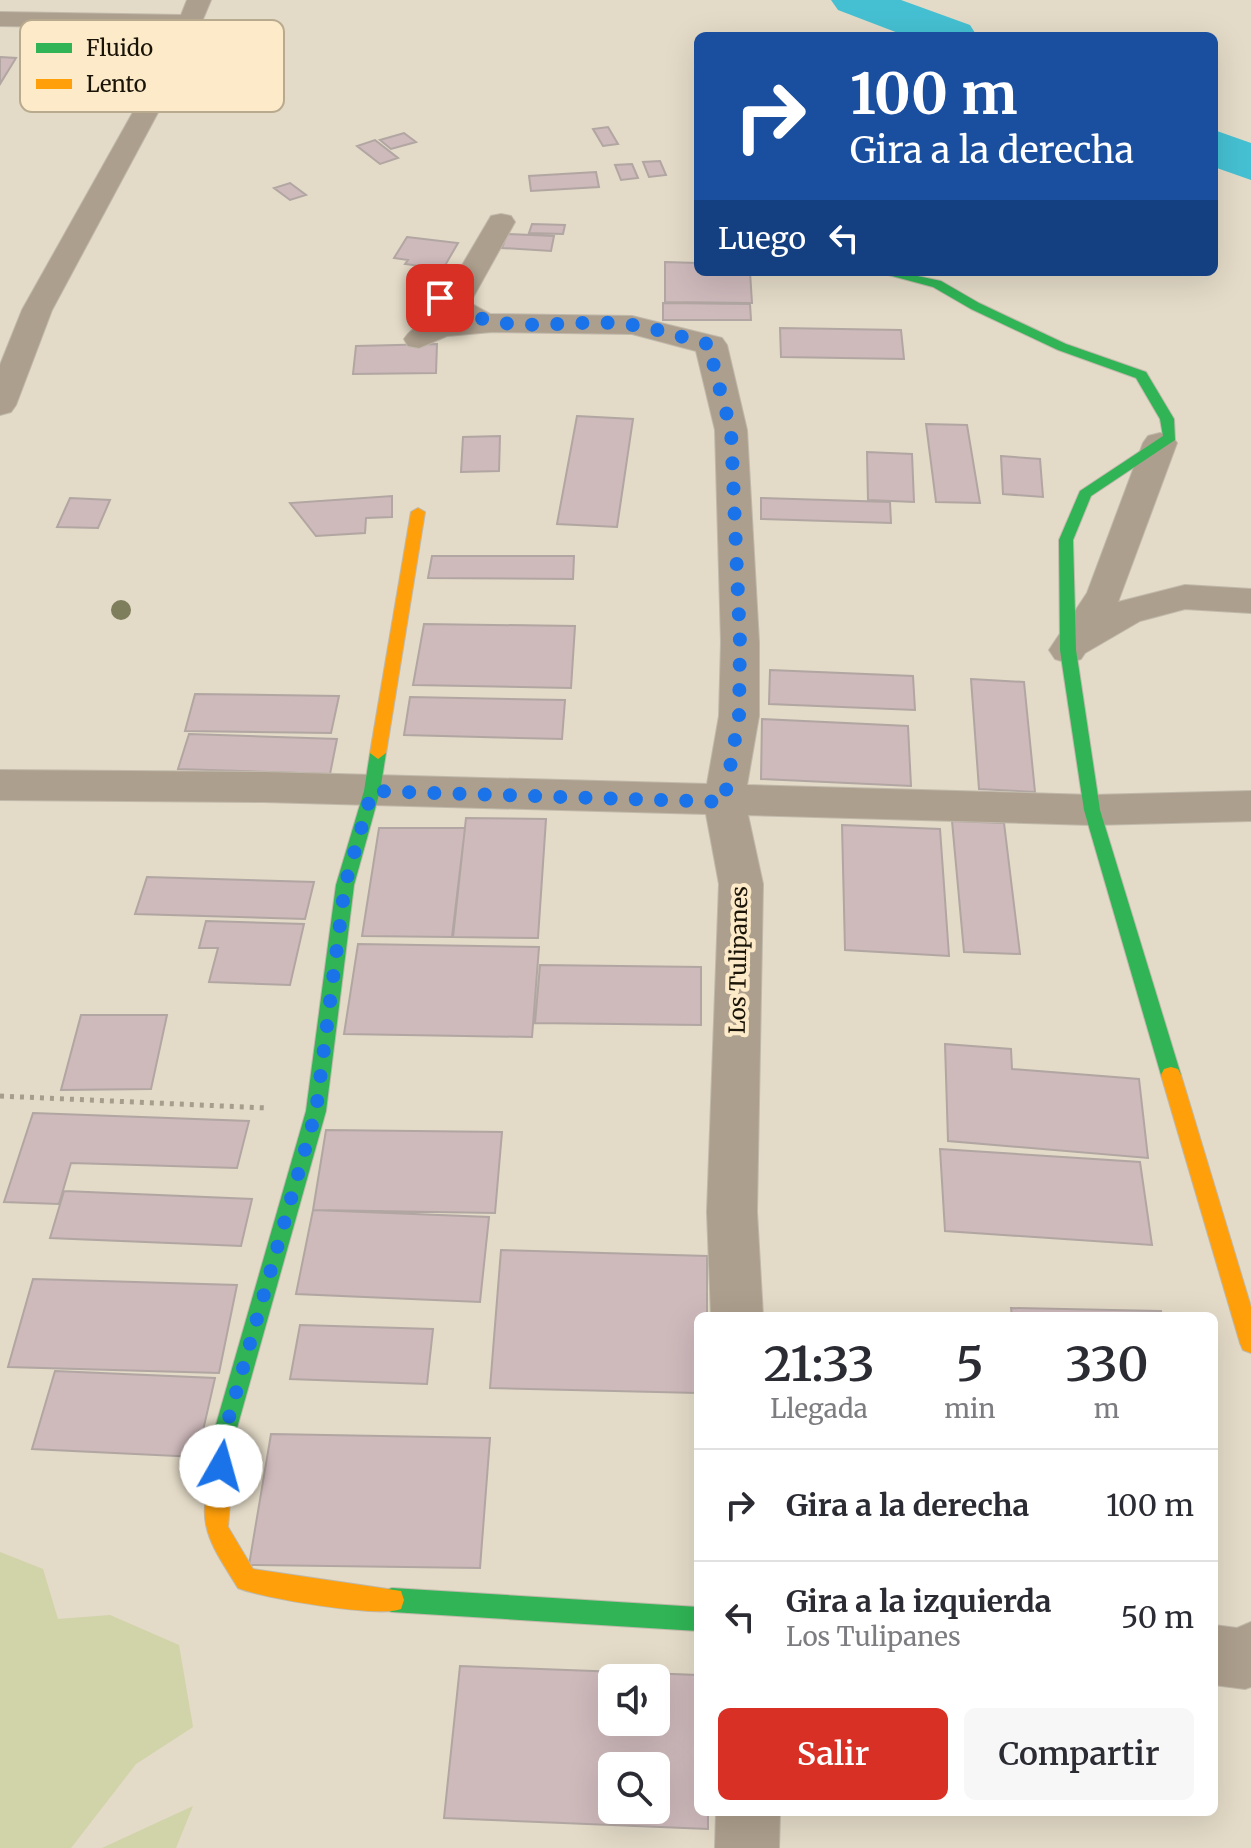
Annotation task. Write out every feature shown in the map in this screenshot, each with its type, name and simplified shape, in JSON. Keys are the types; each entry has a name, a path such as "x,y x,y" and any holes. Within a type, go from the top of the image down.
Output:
{"street":[{"path":"0,19 194,11"},
{"path":"0,405 37,310 147,112"},
{"path":"453,307 501,222"},
{"path":"433,274 427,288 453,307 492,323"},
{"path":"901,276 937,284 975,306 1062,347 1141,375 1167,419 1170,437 1085,494 1066,540 1068,650 1092,810 1251,1343"},
{"path":"419,339 440,327 492,323"},
{"name":"Los Tulipanes","path":"492,323 632,325 711,345 731,430 740,642 739,716 724,802 741,884 732,1212 737,1312"},
{"path":"1068,650 1105,594 1160,443"},
{"path":"418,512 372,791 345,885 316,1111 224,1435 216,1529 246,1580 358,1598 694,1619"},
{"path":"1068,650 1127,612 1185,597 1251,601"},
{"path":"0,785 372,791 1092,810 1251,806"},
{"path":"1218,1656 1245,1659 1251,1652"},
{"path":"747,1848 748,1816"}],"path":[{"path":"0,1096 316,1111"}],"green space":[{"path":"0,1552 43,1569 58,1619 110,1615 179,1645 193,1727 136,1764 71,1848 0,1848"},
{"path":"193,1806 176,1848 102,1848"}],"building":[{"path":"0,57 16,58 0,84"},
{"path":"608,127 618,144 603,146 593,129"},
{"path":"404,133 416,142 391,149 380,140"},
{"path":"375,140 398,158 380,164 357,146"},
{"path":"660,161 666,175 649,177 643,162"},
{"path":"632,164 638,178 621,180 615,165"},
{"path":"596,172 599,187 531,191 529,176"},
{"path":"290,183 306,195 290,200 274,188"},
{"path":"532,224 565,225 563,234 529,233"},
{"path":"507,234 554,236 551,251 502,248"},
{"path":"407,237 458,243 443,269 405,264 408,260 394,258"},
{"path":"665,262 694,263 694,276 750,276 752,303 665,302"},
{"path":"663,303 750,304 751,320 663,320"},
{"path":"780,328 901,330 904,359 781,357"},
{"path":"437,344 436,373 353,374 356,346"},
{"path":"577,416 633,419 617,527 557,524"},
{"path":"926,424 967,425 980,503 936,502"},
{"path":"500,436 499,471 461,472 463,437"},
{"path":"867,452 912,454 914,502 868,500"},
{"path":"1001,456 1040,459 1043,497 1003,494"},
{"path":"392,496 392,517 366,518 365,533 316,536 290,503"},
{"path":"70,498 110,500 98,528 57,527"},
{"path":"761,498 890,502 891,523 761,519"},
{"path":"432,556 574,556 573,579 428,578"},
{"path":"424,624 575,626 571,688 413,685"},
{"path":"770,670 913,676 915,710 769,704"},
{"path":"971,679 1024,682 1035,792 979,789"},
{"path":"195,694 339,696 331,733 185,731"},
{"path":"410,697 565,700 562,739 404,735"},
{"path":"762,719 908,726 911,786 761,779"},
{"path":"189,734 337,739 330,774 178,769"},
{"path":"466,818 546,819 538,938 453,937"},
{"path":"952,821 1004,823 1020,954 964,952"},
{"path":"842,825 940,829 949,956 845,950"},
{"path":"379,828 465,828 452,937 362,936"},
{"path":"147,877 314,882 305,919 135,914"},
{"path":"206,921 304,924 290,985 209,982 218,948 199,948"},
{"path":"358,944 539,947 532,1037 344,1034"},
{"path":"540,965 701,967 701,1025 535,1023"},
{"path":"81,1015 167,1015 151,1089 61,1090"},
{"path":"945,1044 1011,1049 1012,1069 1139,1079 1148,1158 948,1141"},
{"path":"33,1113 249,1121 237,1168 71,1163 59,1204 4,1202"},
{"path":"326,1130 502,1132 495,1213 313,1210"},
{"path":"940,1149 1140,1162 1152,1245 945,1231"},
{"path":"64,1191 252,1199 241,1246 50,1238"},
{"path":"313,1210 489,1217 480,1302 296,1294"},
{"path":"501,1250 707,1256 707,1312 694,1312 694,1393 490,1388"},
{"path":"33,1279 237,1285 219,1373 8,1367"},
{"path":"1011,1308 1161,1312 1012,1312"},
{"path":"300,1325 433,1329 427,1384 290,1379"},
{"path":"55,1371 215,1378 197,1457 32,1449"},
{"path":"271,1434 490,1438 480,1568 249,1565"},
{"path":"460,1666 598,1671 598,1736 670,1736 670,1674 694,1675 694,1816 708,1816 708,1829 444,1818"}],"waterway":[{"path":"855,0 941,32"},
{"path":"1218,149 1251,163"}],"traffic: fast":[{"path":"901,276 937,284 975,306 1062,347 1141,375 1167,419 1170,437 1085,494 1066,540 1068,650 1092,810 1171,1075"},
{"path":"219,1490 224,1435 316,1111 345,885 372,791 378,753"},
{"path":"392,1600 694,1619"}],"traffic: slow":[{"path":"378,753 418,512"},
{"path":"1171,1075 1251,1343"},
{"path":"219,1490 216,1529 246,1580 358,1598 392,1600"}],"route":[{"path":"221,1466 224,1435 316,1111 345,885 372,791 724,802 739,716 740,642 731,430 711,345 632,325 492,323 453,307 440,298"}]}
